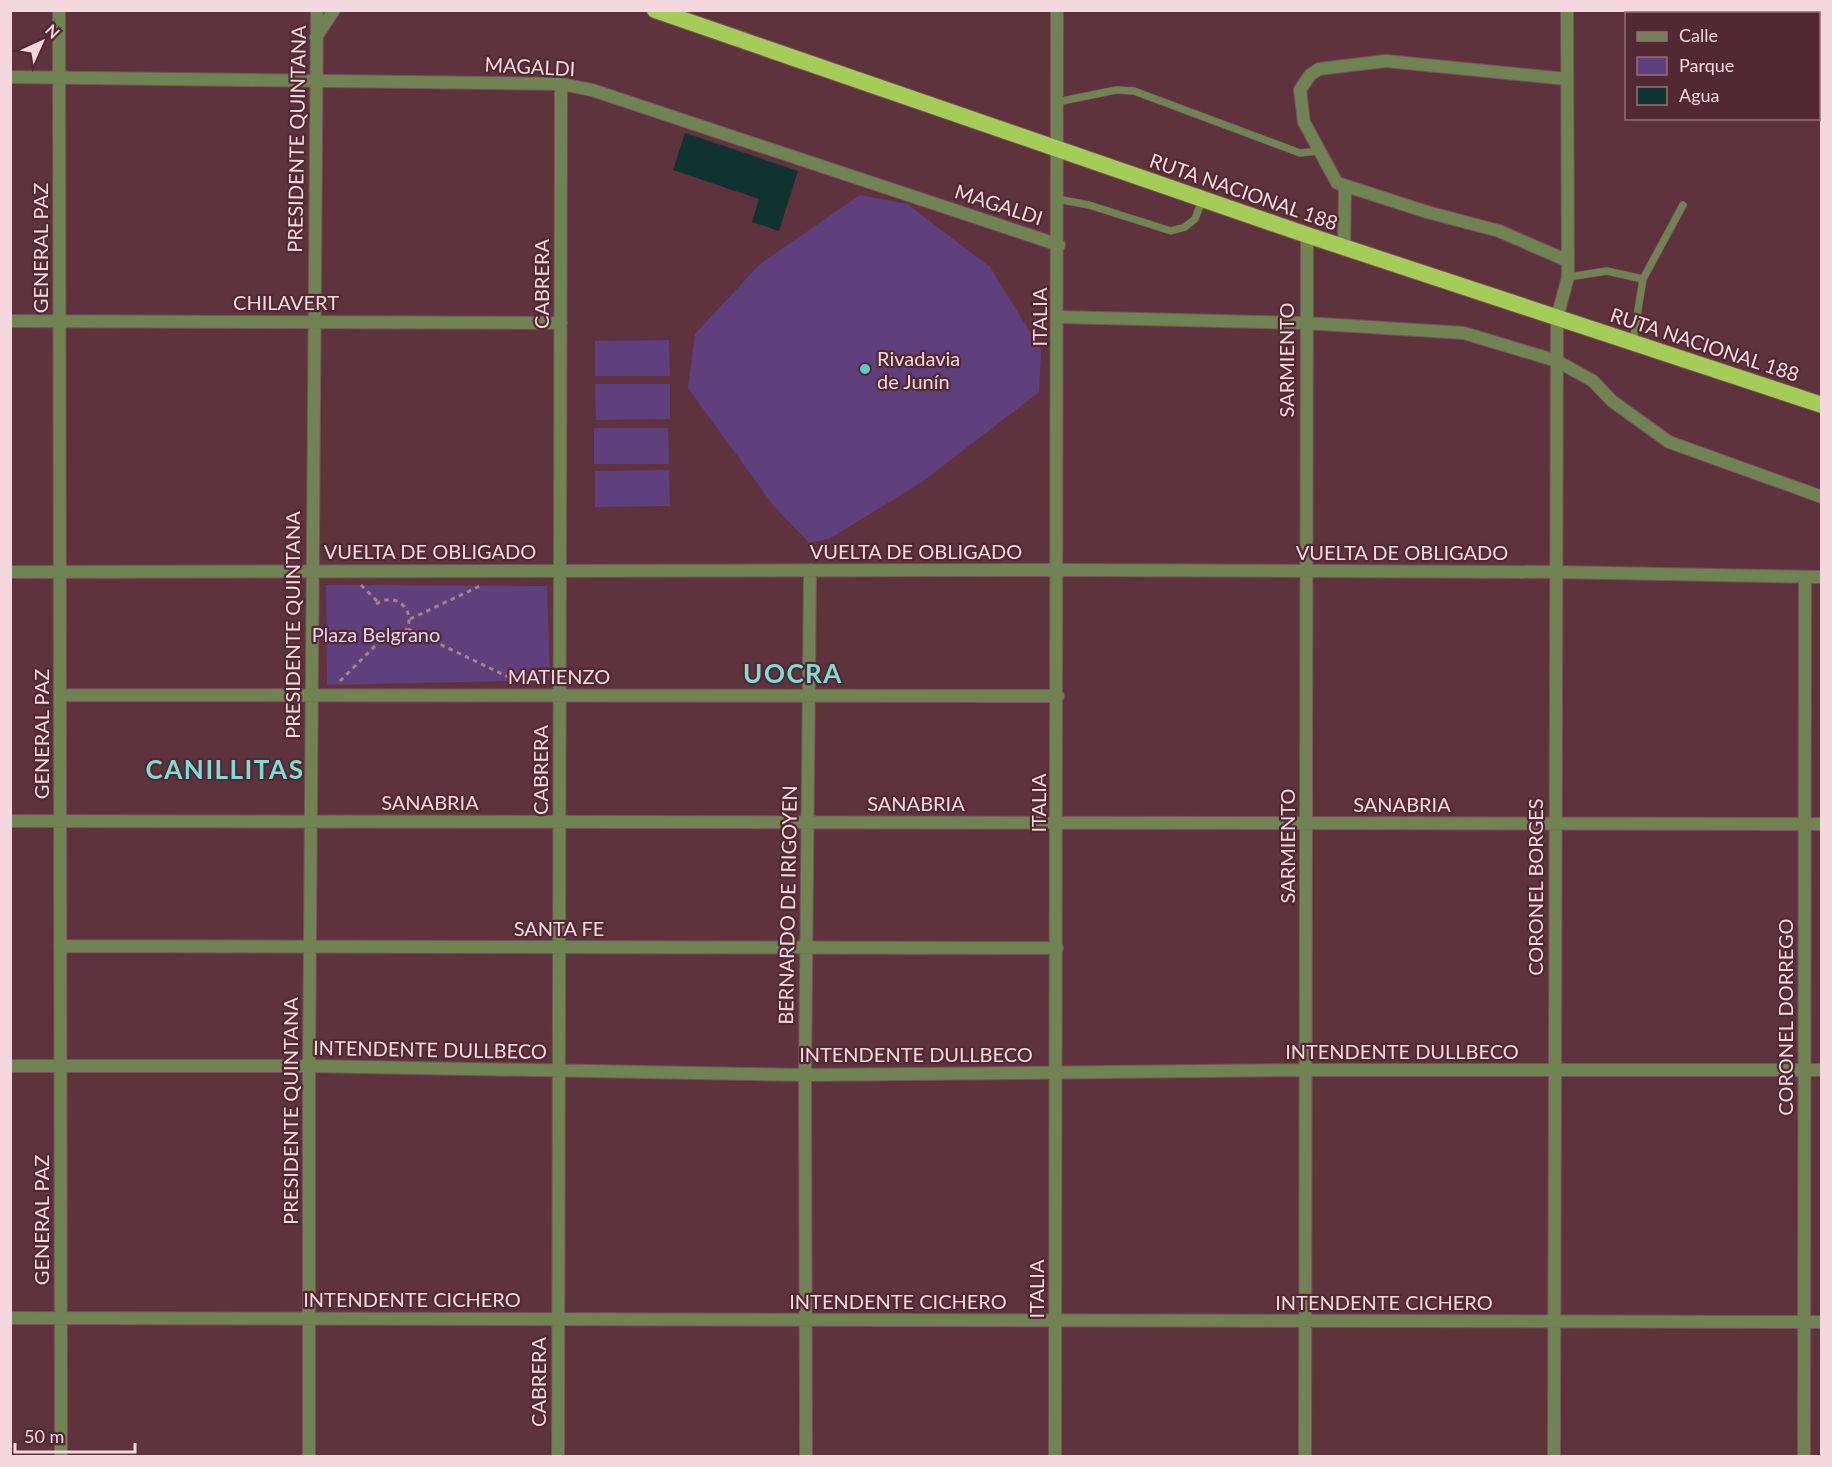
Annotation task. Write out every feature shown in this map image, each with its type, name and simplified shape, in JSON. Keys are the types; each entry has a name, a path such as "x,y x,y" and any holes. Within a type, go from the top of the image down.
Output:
{"highway":[{"name":"RUTA NACIONAL 188","path":"655,10 1307,235 1821,405"}],"street":[{"name":"GENERAL PAZ","path":"59,10 61,1456"},
{"name":"PRESIDENTE QUINTANA","path":"309,1456 310,822 317,10"},
{"path":"316,37 334,10"},
{"name":"ITALIA","path":"1055,1456 1059,244 1056,149 1057,10"},
{"name":"CORONEL BORGES","path":"1554,1456 1557,318 1568,277 1567,10"},
{"path":"1567,79 1386,61 1319,69 1310,75 1300,90 1304,122 1337,183 1499,231 1568,261"},
{"name":"MAGALDI","path":"10,77 561,84 592,90 1059,244"},
{"name":"CABRERA","path":"558,1456 561,84"},
{"path":"1344,247 1345,186"},
{"name":"SARMIENTO","path":"1305,1456 1307,1070 1305,323 1307,235"},
{"path":"1058,317 1305,323 1464,333 1557,361 1593,381 1627,413 1669,442 1821,497"},
{"name":"CHILAVERT","path":"10,321 561,323"},
{"name":"BERNARDO DE IRIGOYEN","path":"806,1456 805,1075 810,570"},
{"name":"VUELTA DE OBLIGADO","path":"10,572 1058,570 1556,572 1821,577"},
{"name":"CORONEL DORREGO","path":"1804,1456 1805,577"},
{"name":"MATIENZO","path":"60,696 1058,696"},
{"name":"SANABRIA","path":"10,821 1821,824"},
{"name":"SANTA FE","path":"60,946 1057,948"},
{"name":"INTENDENTE DULLBECO","path":"10,1066 309,1066 805,1075 1307,1070 1821,1071"},
{"name":"INTENDENTE CICHERO","path":"10,1318 1821,1322"}],"lane":[{"path":"1057,102 1116,90 1134,91 1300,153 1318,151"},
{"path":"1057,199 1089,205 1171,231 1185,227 1195,219 1203,199"},
{"path":"1632,343 1643,279 1683,205"},
{"path":"1568,277 1607,271 1643,279"}],"path":[{"path":"410,619 512,571"},
{"path":"376,604 382,600 396,600 406,607 410,619 408,629 396,639 383,638 378,635"},
{"path":"408,629 547,696"},
{"path":"326,696 383,638"}],"green space":[{"name":"Rivadavia de Junín","path":"860,195 907,204 990,267 1041,350 1039,392 922,482 829,539 809,543 773,505 688,388 695,334 760,264"},
{"path":"669,340 670,376 595,376 595,341"},
{"path":"595,384 670,384 670,419 596,420"},
{"path":"594,428 668,428 669,464 594,464"},
{"path":"669,470 670,506 595,507 595,471"},
{"name":"Plaza Belgrano","path":"326,585 547,586 550,680 327,685"}],"water":[{"path":"685,133 798,171 779,231 752,222 759,199 673,170"}],"place":[{"name":"Rivadavia de Junín","path":"865,369"}],"district":[{"name":"UOCRA","path":"793,673"},
{"name":"CANILLITAS","path":"225,769"}]}
